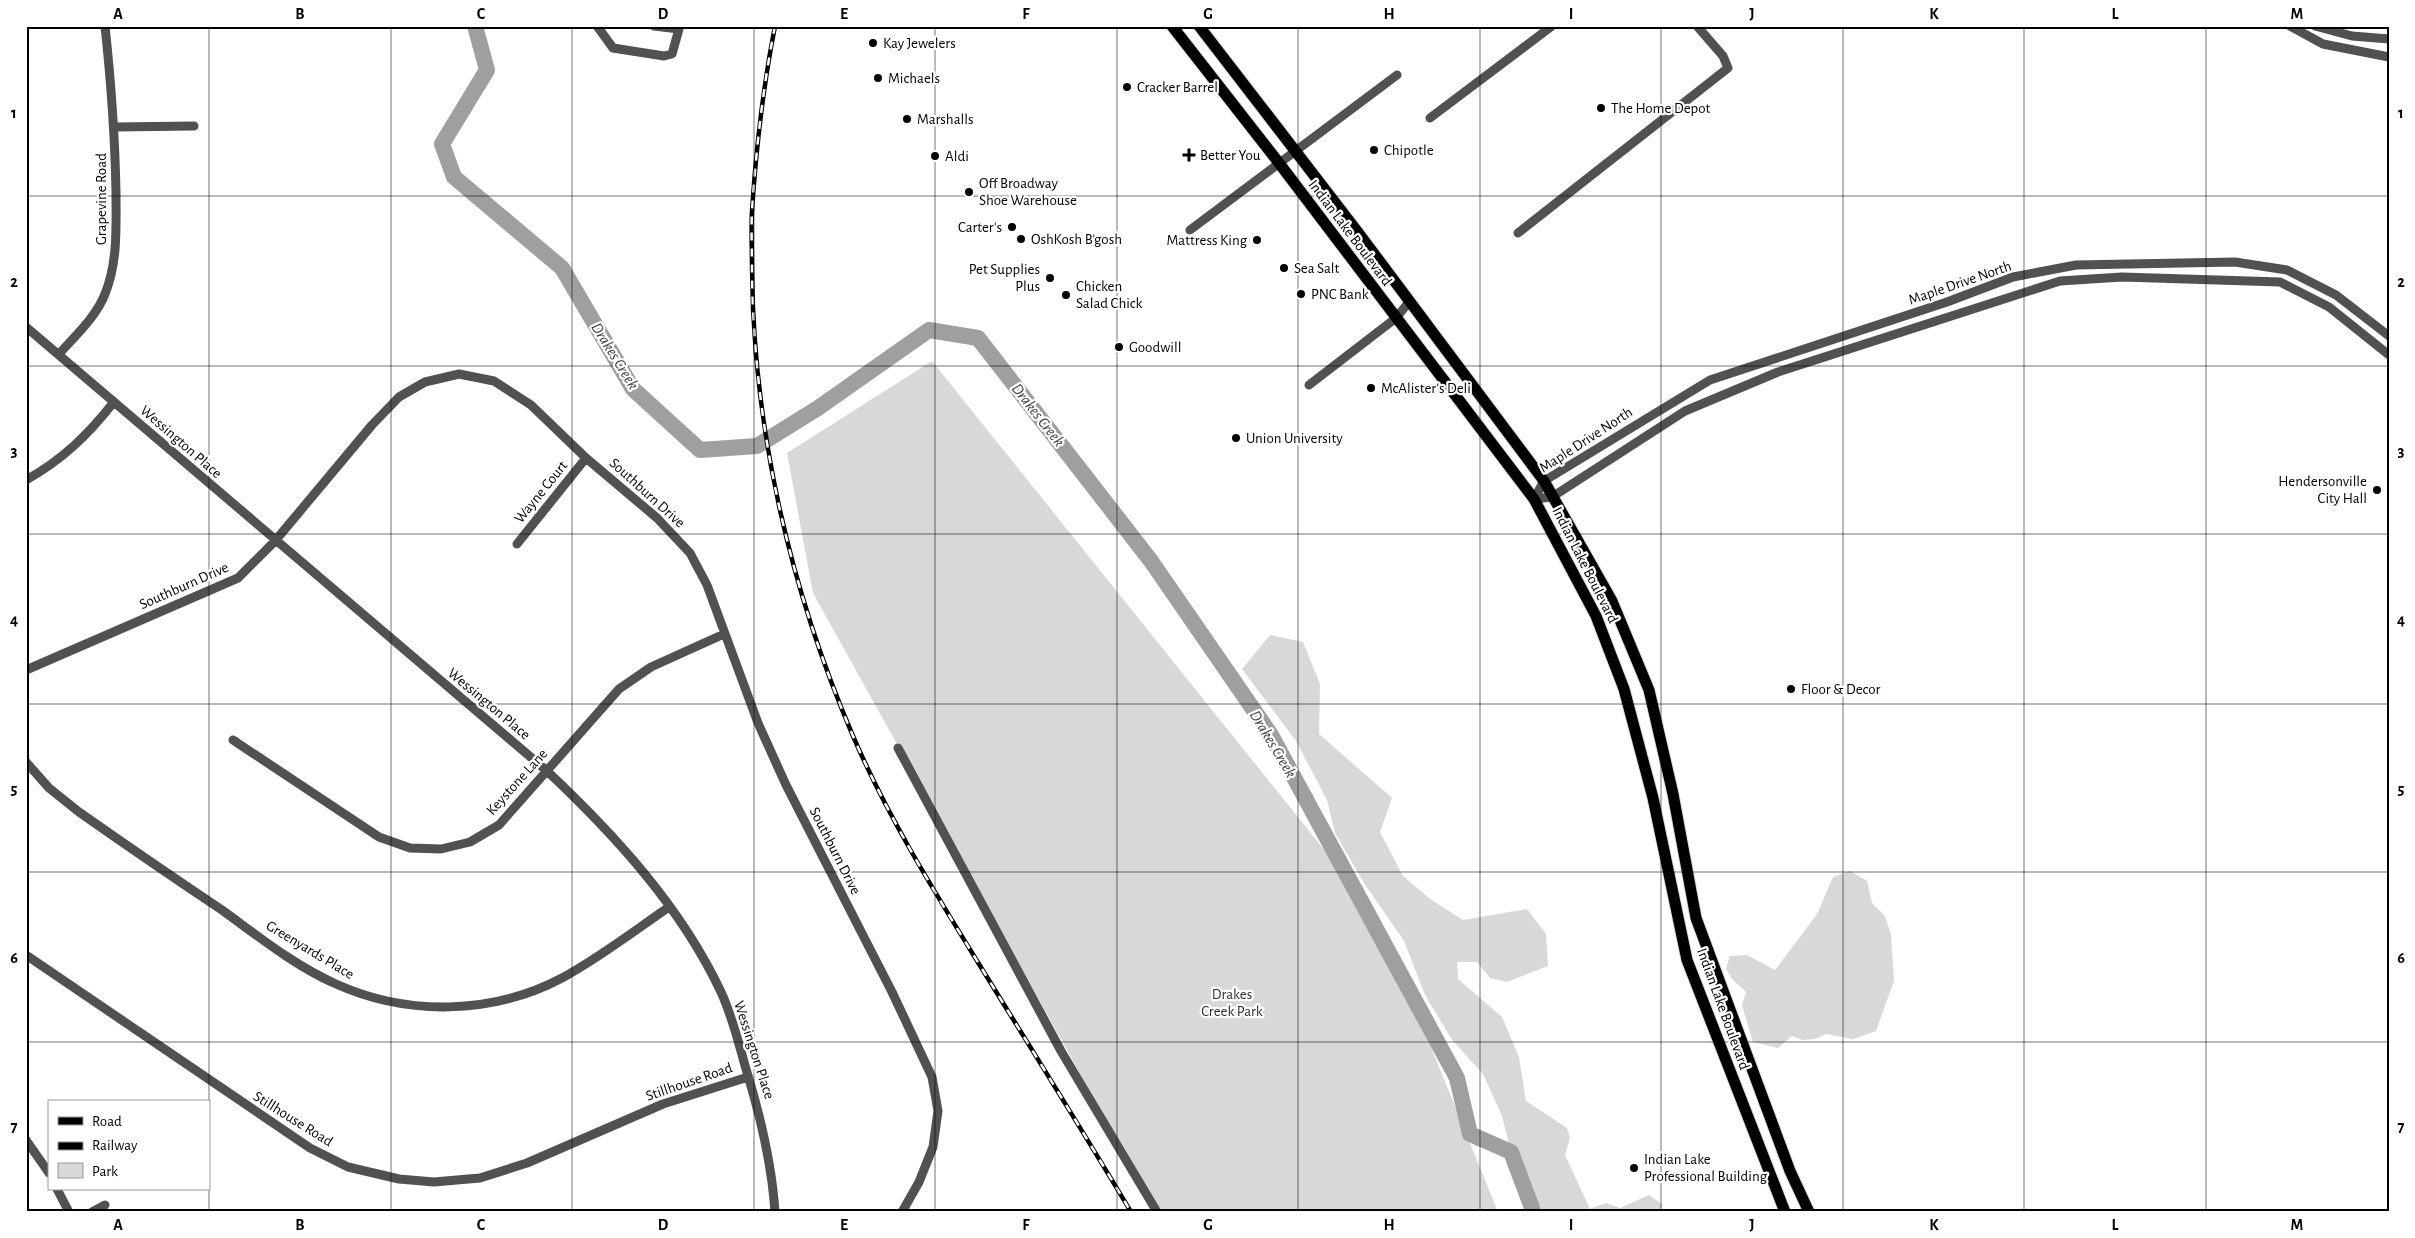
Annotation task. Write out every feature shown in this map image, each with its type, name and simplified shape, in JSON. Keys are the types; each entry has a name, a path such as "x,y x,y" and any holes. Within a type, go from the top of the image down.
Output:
{"main road":[{"name":"Indian Lake Boulevard","path":"1172,26 1279,163 1534,499 1596,616 1624,689 1653,798 1686,960 1786,1212"},
{"name":"Indian Lake Boulevard","path":"1199,26 1544,481 1612,601 1648,690 1673,794 1696,918 1790,1171 1810,1212"},
{"path":"1739,1092 1758,1086"}],"street":[{"name":"Grapevine Road","path":"59,354 89,320 105,296 114,266 116,234 115,127 105,26"},
{"path":"597,26 613,48 664,56 672,54 679,28 654,26"},
{"path":"1430,118 1552,26"},
{"path":"1518,233 1728,68 1724,56 1697,26"},
{"path":"2290,26 2323,44 2389,57"},
{"path":"2316,26 2352,36 2389,39"},
{"path":"1190,230 1397,76"},
{"path":"115,127 194,126"},
{"name":"Maple Drive North","path":"1534,499 1544,481 1710,380 1947,302 2013,277 2059,268 2076,265 2235,262 2287,270 2336,295 2389,336"},
{"path":"2187,278 2189,263"},
{"path":"2059,268 2060,281"},
{"name":"Maple Drive North","path":"1534,499 1552,497 1685,411 1778,372 2060,281 2122,278 2187,278 2280,282 2329,307 2389,355"},
{"path":"2329,307 2336,295"},
{"path":"1309,385 1396,318 1409,302"},
{"path":"1947,302 1952,315"},
{"name":"Wessington Place","path":"26,327 274,541 547,771 596,818 635,862 693,942 721,992 739,1040 762,1122 774,1185 775,1212"},
{"path":"1775,360 1778,372"},
{"name":"Southburn Drive","path":"26,670 238,578 274,541 372,424 399,397 425,382 459,374 494,381 531,405 586,458 658,518 690,553 707,585 758,723 786,785 892,992 932,1077 938,1112 933,1147 919,1182 902,1212"},
{"path":"1678,398 1685,411"},
{"path":"26,480 70,452 92,430 113,403"},
{"name":"Wayne Court","path":"517,544 586,458"},
{"name":"Keystone Lane","path":"233,740 379,837 410,848 441,849 470,842 499,825 619,689 651,667 724,634"},
{"path":"898,748 1061,1051 1157,1212"},
{"name":"Greenyards Place","path":"26,762 49,788 79,812 286,955 334,984 368,996 431,1008 460,1008 495,1002 561,979 669,907"},
{"name":"Stillhouse Road","path":"26,955 310,1148 348,1167 399,1179 434,1182 480,1178 527,1163 663,1104 748,1077"},
{"path":"26,1140 48,1172"},
{"path":"57,1190 68,1212"},
{"path":"92,1212 105,1205"}],"green space":[{"name":"Drakes Creek Park","path":"932,361 1378,917 1498,1212 1157,1212 813,593 787,453"},
{"path":"1270,635 1303,642 1320,684 1319,734 1392,798 1380,832 1403,876 1430,899 1463,920 1527,909 1546,934 1548,966 1507,982 1490,978 1477,962 1457,962 1458,979 1502,1017 1519,1057 1526,1101 1567,1128 1570,1138 1565,1155 1590,1209 1606,1203 1620,1208 1649,1195 1663,1205 1659,1212 1531,1212 1532,1208 1511,1152 1502,1116 1483,1074 1452,1040 1425,995 1404,941 1364,883 1335,833 1327,800 1296,741 1242,669"},
{"path":"1850,871 1867,881 1872,903 1885,916 1891,935 1894,981 1876,1031 1853,1039 1826,1034 1815,1039 1803,1040 1792,1036 1778,1048 1753,1042 1742,1005 1746,992 1732,979 1726,969 1730,956 1747,955 1775,970 1817,914 1833,877"}],"waterway":[{"name":"Drakes Creek","path":"475,26 487,70 442,144 454,177 562,268 633,389 700,450 757,446 818,408 929,330 978,338 1151,561 1271,735 1457,1078 1470,1134 1511,1152 1532,1208 1531,1212"}],"railway":[{"path":"775,26 760,118 752,211 754,328 759,388 779,507 811,623 853,736 882,798 951,918 1131,1212"}],"place":[{"name":"Kay Jewelers","path":"873,43"},
{"name":"Michaels","path":"878,78"},
{"name":"Cracker Barrel","path":"1127,87"},
{"name":"The Home Depot","path":"1601,108"},
{"name":"Marshalls","path":"907,119"},
{"name":"Chipotle","path":"1374,150"},
{"name":"Better You","path":"1189,155"},
{"name":"Aldi","path":"935,156"},
{"name":"Off Broadway Shoe Warehouse","path":"969,192"},
{"name":"Carter's","path":"1012,227"},
{"name":"OshKosh B'gosh","path":"1021,239"},
{"name":"Mattress King","path":"1257,240"},
{"name":"Sea Salt","path":"1284,268"},
{"name":"Pet Supplies Plus","path":"1050,278"},
{"name":"PNC Bank","path":"1301,294"},
{"name":"Chicken Salad Chick","path":"1066,295"},
{"name":"Goodwill","path":"1119,347"},
{"name":"McAlister's Deli","path":"1371,388"},
{"name":"Union University","path":"1236,438"},
{"name":"Hendersonville City Hall","path":"2377,490"},
{"name":"Floor & Decor","path":"1791,689"},
{"name":"Indian Lake Professional Building","path":"1634,1168"}]}
